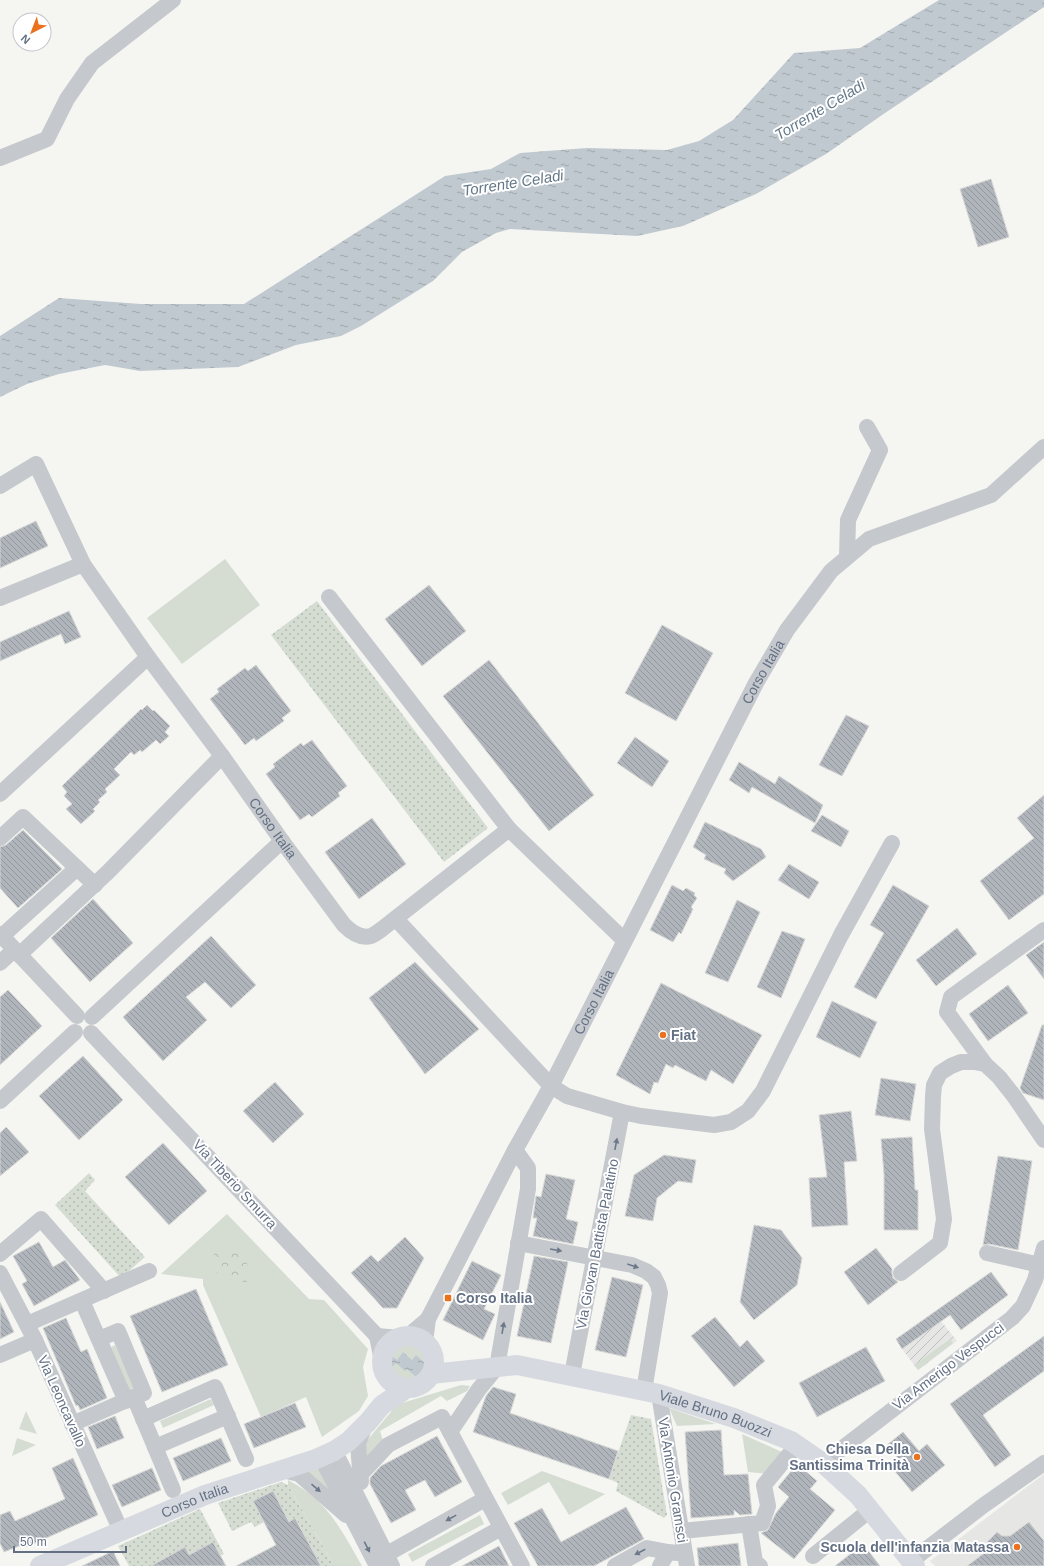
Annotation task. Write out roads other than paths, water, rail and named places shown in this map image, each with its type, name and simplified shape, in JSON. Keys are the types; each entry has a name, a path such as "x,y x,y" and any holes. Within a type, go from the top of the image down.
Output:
{"main road":[{"path":"411,1338 433,1354 432,1368 421,1384 408,1388 382,1405 387,1347 391,1342 411,1338"},
{"name":"Viale Bruno Buozzi","path":"432,1368 465,1370 517,1365 651,1392 734,1418 797,1445 823,1463 858,1495 913,1564"},
{"path":"384,1369 392,1382 408,1388"},
{"name":"Corso Italia","path":"40,1566 205,1495 328,1454 349,1441 364,1428 382,1405"}],"street":[{"path":"0,158 47,140 67,99 92,63 173,0"},
{"path":"848,557 848,520 880,450 867,427"},
{"name":"Corso Italia","path":"411,1338 428,1319 515,1150 552,1086 624,940 760,676 790,626 831,571 869,539 991,495 1044,447"},
{"name":"Corso Italia","path":"0,486 36,464 83,564 148,657 222,756 282,841 350,931 358,935 371,936 396,919 509,829"},
{"path":"0,598 83,564"},
{"path":"329,597 509,829 624,940"},
{"path":"0,794 148,657"},
{"path":"0,963 16,952 95,885 222,756"},
{"path":"0,838 23,817 95,885"},
{"path":"0,1101 81,1022 282,841"},
{"path":"396,919 552,1086 567,1096 641,1116 714,1125 731,1122 748,1111 763,1091 841,935 892,843"},
{"path":"77,868 1,935 81,1022"},
{"path":"1044,930 951,997 947,1012 985,1064 999,1077 1014,1096 1044,1140"},
{"name":"Via Tiberio Smurra","path":"81,1022 95,1022 95,1028 91,1033 377,1336"},
{"path":"901,1273 940,1243 944,1219 932,1129 932,1096 934,1085 940,1073 951,1066 961,1062 985,1064"},
{"name":"Via Giovan Battista Palatino","path":"572,1375 622,1112"},
{"path":"450,1432 479,1389 497,1367 528,1189 528,1168 515,1150"},
{"path":"0,1254 40,1218 104,1291"},
{"name":"Via Antonio Gramsci","path":"518,1243 632,1264 654,1277 658,1286 659,1302 651,1392 682,1531 686,1560"},
{"name":"Via Amerigo Vespucci","path":"823,1463 1012,1318 1023,1306 1035,1280 1044,1248"},
{"path":"987,1254 1040,1265"},
{"path":"27,1324 149,1271"},
{"name":"Via Leoncavallo","path":"0,1273 35,1340 121,1531"},
{"path":"82,1300 99,1339 148,1416 155,1447 173,1490"},
{"path":"384,1369 377,1336 411,1338"},
{"path":"0,1355 35,1340"},
{"path":"148,1416 215,1387 246,1459"},
{"path":"72,1424 135,1397"},
{"path":"155,1447 228,1416"},
{"path":"360,1475 388,1445 442,1417 522,1566"},
{"path":"364,1428 358,1444 364,1525"},
{"path":"682,1531 762,1523 768,1506 764,1486 797,1445"},
{"path":"328,1454 338,1458 364,1525 385,1562 485,1499"},
{"path":"913,1564 984,1505 1044,1463"},
{"path":"283,1470 294,1471 304,1477 345,1513 364,1525"},
{"path":"813,1556 870,1510"},
{"path":"749,1524 755,1562 760,1566"},
{"path":"433,1566 501,1528"},
{"path":"615,1566 647,1548 668,1552 686,1560"},
{"path":"660,1566 668,1552"}],"water":[{"name":"Torrente Celadi","path":"939,0 1044,0 1044,7 826,154 756,194 683,226 637,236 510,229 496,233 462,252 433,281 361,326 341,336 296,345 238,367 140,371 105,365 59,374 27,384 0,397 0,336 59,298 141,304 244,304 445,176 491,169 520,153 587,148 667,150 699,141 733,120 794,53 860,48"},
{"path":"403,1352 412,1360 416,1355 427,1365 416,1377 407,1369 405,1371 396,1363 392,1367 386,1361 391,1355 397,1360"}],"place":[{"name":"Fiat","path":"663,1035"},
{"name":"Corso Italia","path":"448,1298"},
{"name":"Chiesa Della Santissima Trinità","path":"917,1457"},
{"name":"Scuola dell'infanzia Matassa","path":"1017,1547"}]}
